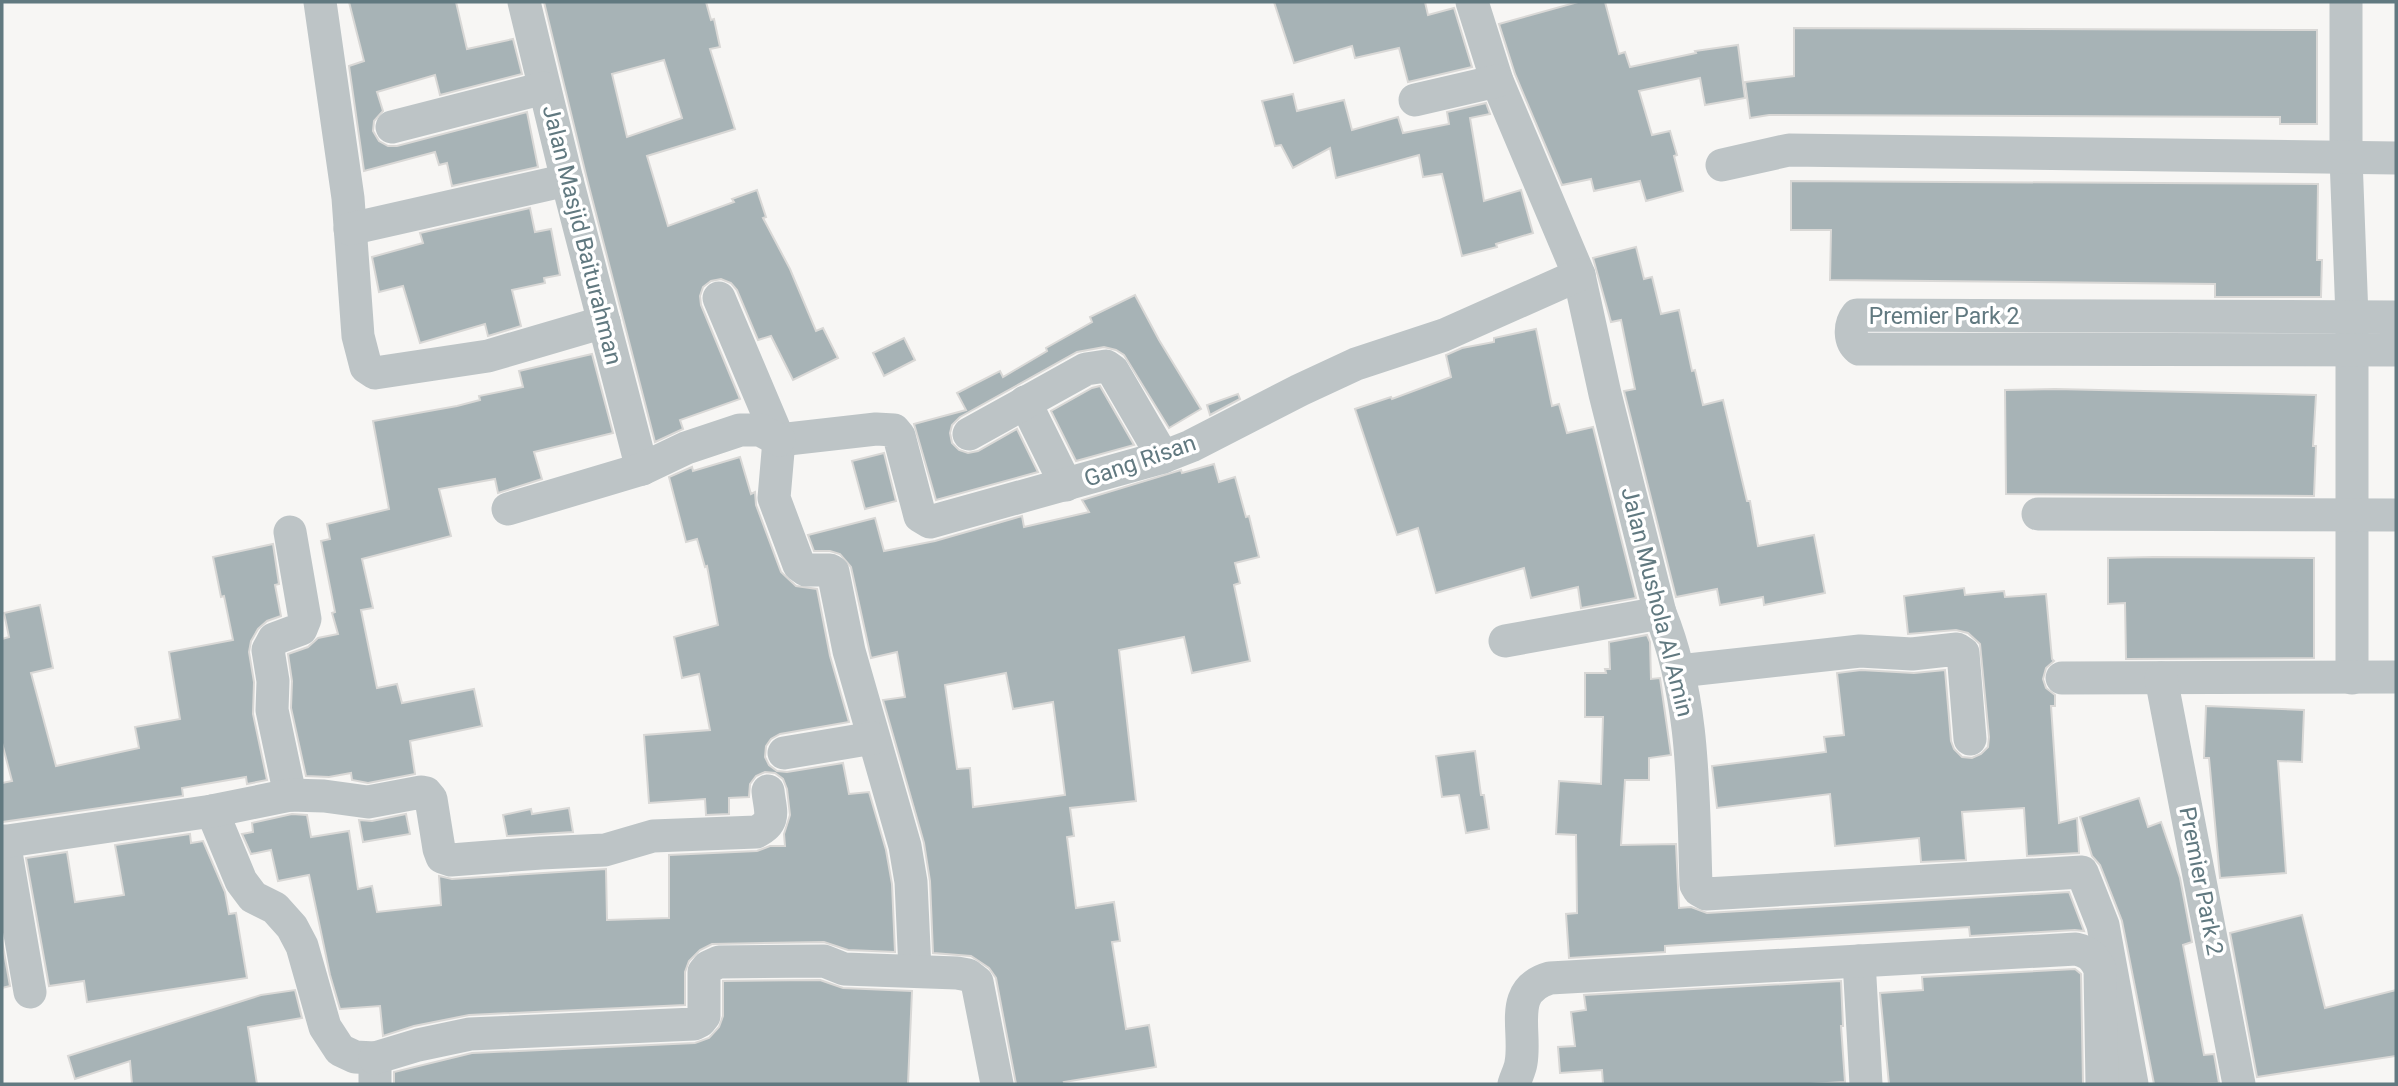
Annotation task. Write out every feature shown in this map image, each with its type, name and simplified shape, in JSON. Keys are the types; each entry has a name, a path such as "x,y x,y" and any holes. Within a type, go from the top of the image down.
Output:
{"street":[{"path":"320,2 324,12 350,229 358,336 366,367 375,373 488,356 604,322"},
{"name":"Jalan Mushola Al Amin","path":"1472,2 1497,80 1579,275 1605,394 1660,613 1679,671 1691,747 1696,885 1699,890 1706,894 2082,872 2103,925 2132,1084"},
{"path":"2346,2 2346,158 2352,333 2352,677"},
{"name":"Jalan Masjid Baiturahman","path":"530,3 544,88 642,469"},
{"path":"1415,100 1497,80"},
{"path":"392,127 544,88"},
{"path":"1722,165 1789,150 2396,158"},
{"path":"350,229 567,180"},
{"name":"Gang Risan","path":"779,440 876,429 894,430 899,436 920,516 930,522 1163,457 1191,446 1356,364 1444,335 1579,275"},
{"path":"719,298 779,440 774,498 799,565 806,570 833,572 849,650 905,846 911,882 915,970"},
{"name":"Premier Park 2","path":"2396,317 2352,333 1859,349 1852,341 1851,333 1857,315 2352,333 2396,349"},
{"path":"969,434 1086,369 1106,366 1113,371 1163,457"},
{"path":"1025,402 1066,485"},
{"path":"508,509 642,469 686,448 740,430 760,430 779,440"},
{"path":"2038,514 2396,515"},
{"path":"290,532 305,619 301,629 274,639 268,650 274,681 272,710 290,795"},
{"path":"1505,641 1660,613"},
{"path":"1679,671 1860,651 1912,654 1957,649 1963,653 1970,739"},
{"path":"2062,678 2396,677"},
{"name":"Premier Park 2","path":"2161,678 2239,1084"},
{"path":"784,752 873,738"},
{"path":"30,992 3,841 212,811 290,795 368,802 426,793 431,799 439,849 442,857 451,860 605,850 653,835 756,832 766,827 771,820 768,791"},
{"path":"212,811 241,881 253,897 275,908 292,926 302,946 325,1027 340,1050 375,1071 418,1045 470,1034 694,1024 704,1016 704,972 719,962 824,961 844,969 915,970 968,975 977,982 997,1084"},
{"path":"1522,1077 1522,1006 1525,993 1536,982 1550,978 2076,949 2087,951 2095,958 2100,969 2102,1084"},
{"path":"1859,961 1866,1084"}],"building":[{"path":"349,2 456,2 467,49 513,39 522,74 440,95 435,75 377,92 383,111 374,121 373,131 379,141 388,146 397,146 527,112 538,167 452,186 447,163 439,165 435,152 364,171 349,66 364,61"},
{"path":"544,2 706,2 711,20 714,19 720,47 710,49 735,129 647,156 668,226 734,202 732,199 757,190 766,217 763,218 790,269 816,331 823,328 838,358 793,380 771,336 758,340 737,290 731,283 721,279 711,281 703,287 701,305 740,399 680,420 683,429 655,442","holes":["664,60 682,118 627,137 612,74"]},
{"path":"1274,2 1425,2 1428,15 1454,8 1472,67 1408,82 1399,48 1355,58 1352,46 1294,63"},
{"path":"1578,2 1605,2 1619,54 1625,52 1630,67 1696,53 1695,51 1738,45 1745,98 1705,105 1700,78 1639,91 1652,135 1670,131 1683,191 1646,201 1640,181 1594,191 1591,179 1562,185 1515,74 1499,24"},
{"path":"1794,28 2317,30 2317,124 2280,124 2280,117 1769,115 1750,118 1745,82 1794,76"},
{"path":"1293,94 1297,111 1344,100 1352,130 1398,117 1403,133 1449,124 1447,112 1486,103 1490,114 1470,118 1484,201 1521,190 1533,233 1496,244 1497,247 1462,256 1442,174 1423,177 1419,155 1336,178 1330,148 1293,168 1281,145 1275,146 1262,101"},
{"path":"1791,181 2318,184 2317,260 2322,260 2321,297 2215,297 2215,284 1830,280 1831,230 1791,230"},
{"path":"530,208 535,232 551,229 560,275 544,278 545,283 512,290 521,326 488,336 485,324 420,343 403,286 379,292 372,257 423,243 420,233"},
{"path":"1636,247 1644,279 1652,277 1661,314 1679,310 1692,371 1695,370 1703,405 1723,400 1747,501 1750,501 1758,546 1814,535 1825,593 1764,605 1763,597 1720,605 1717,589 1676,597 1624,391 1635,389 1621,320 1611,322 1593,258"},
{"path":"1135,295 1201,409 1169,428 1124,355 1104,347 1077,352 960,417 952,425 952,443 959,450 968,453 978,451 1017,429 1038,472 936,500 914,424 966,410 957,393 1000,371 1003,377 1092,322 1090,317"},
{"path":"1536,329 1552,406 1559,404 1567,433 1593,427 1636,598 1581,608 1578,587 1531,598 1524,568 1436,593 1418,528 1397,535 1355,409 1391,397 1392,399 1451,377 1446,355 1462,348 1494,342 1494,338"},
{"path":"904,338 915,360 884,376 873,353"},
{"path":"592,354 613,433 534,452 542,479 498,493 495,479 439,489 451,536 362,559 373,608 361,610 377,688 397,684 402,703 474,689 482,726 410,741 415,774 368,783 352,780 351,773 329,777 306,776 291,708 292,681 288,654 308,647 318,638 338,634 332,613 335,612 321,541 330,539 327,524 389,509 373,421 457,406 480,400 479,396 523,387 519,371"},
{"path":"1100,386 1134,445 1076,461 1051,411"},
{"path":"2005,390 2316,395 2314,496 2006,494"},
{"path":"1238,394 1240,399 1210,415 1207,405"},
{"path":"884,453 896,501 865,509 852,461"},
{"path":"740,457 751,494 755,492 756,505 781,572 796,586 817,589 830,656 849,722 780,734 766,746 765,757 769,765 777,771 787,772 843,763 849,794 869,792 886,850 892,884 895,952 848,950 824,942 712,944 700,950 689,961 685,972 685,1005 469,1015 414,1026 383,1036 380,1006 340,1009 309,875 278,881 271,850 251,854 242,834 253,832 252,823 292,814 307,815 311,837 349,831 358,889 372,886 377,912 441,905 439,876 452,879 606,869 607,920 669,918 669,855 757,851 770,846 785,846 784,834 790,815 787,789 783,779 775,773 765,772 756,776 750,784 749,797 729,798 729,814 706,815 705,799 649,803 644,735 710,730 699,674 682,678 674,637 718,625 707,566 705,567 697,539 686,542 669,477 692,467 693,471"},
{"path":"1214,464 1219,482 1235,477 1246,517 1249,516 1259,557 1235,563 1240,583 1234,585 1250,661 1192,673 1184,637 1119,650 1136,801 1070,808 1074,836 1067,837 1076,908 1114,902 1120,941 1112,942 1126,1029 1149,1025 1156,1067 1064,1082 1065,1084 1016,1084 996,978 989,968 971,956 933,953 930,881 924,843 883,700 905,697 897,652 871,658 851,567 840,554 814,551 808,535 875,518 884,551 935,541 1022,516 1024,527 1089,512 1082,500 1181,470 1182,473","holes":["1006,673 1013,709 1053,702 1065,795 973,807 970,768 957,769 945,685"]},
{"path":"273,544 279,584 275,585 281,616 267,621 258,629 251,641 249,652 254,682 253,714 267,780 247,784 246,777 182,788 183,796 2,822 2,783 12,781 2,743 2,639 9,637 4,613 40,605 53,668 31,673 56,766 139,748 135,727 180,719 169,652 233,640 213,557"},
{"path":"2108,558 2314,558 2314,658 2126,659 2125,603 2108,604"},
{"path":"1964,588 1965,595 2004,591 2005,597 2046,594 2054,661 2046,668 2043,679 2046,688 2055,695 2055,706 2051,706 2059,823 2077,818 2079,853 2027,856 2024,808 1962,812 1966,860 1921,862 1919,838 1835,846 1830,794 1717,808 1712,766 1826,752 1824,737 1844,735 1837,673 1861,670 1914,673 1945,670 1954,749 1962,757 1972,758 1981,754 1988,747 1989,737 1980,644 1968,633 1956,630 1908,634 1904,596"},
{"path":"1647,635 1650,642 1651,679 1660,678 1671,755 1649,758 1649,780 1625,780 1621,845 1676,844 1679,908 1691,907 1707,913 2069,892 2084,931 1970,936 1969,927 1665,946 1665,952 1569,958 1566,914 1577,913 1576,835 1556,834 1559,781 1601,784 1603,717 1585,717 1585,673 1606,673 1605,669 1610,669 1609,642"},
{"path":"2206,706 2304,710 2302,762 2278,761 2286,873 2220,878 2209,758 2204,758"},
{"path":"1475,751 1489,829 1466,833 1459,795 1442,797 1436,756"},
{"path":"2139,798 2148,827 2161,822 2180,878 2192,942 2183,945 2204,1055 2214,1054 2219,1083 2154,1084 2122,921 2100,865 2092,856 2080,817"},
{"path":"569,808 573,832 507,836 503,815 531,809 532,814"},
{"path":"406,814 410,834 363,842 359,820 372,821"},
{"path":"190,834 191,843 203,841 225,892 229,914 236,913 247,978 87,1002 84,981 49,986 26,858 67,852 75,902 124,895 115,845"},
{"path":"2302,915 2325,1008 2396,990 2396,1056 2257,1077 2230,933"},
{"path":"2,941 10,986 2,988"},
{"path":"2075,969 2081,974 2083,1084 1889,1084 1880,993 1923,990 1922,977"},
{"path":"820,980 843,988 912,991 908,1084 394,1084 394,1072 472,1053 695,1043 709,1038 719,1027 723,1016 723,981"},
{"path":"1841,981 1845,1082 1603,1084 1602,1070 1560,1073 1558,1047 1575,1046 1571,1012 1586,1010 1584,995"},
{"path":"295,990 302,1018 248,1027 257,1084 132,1084 130,1061 75,1079 68,1056 261,995"}]}
